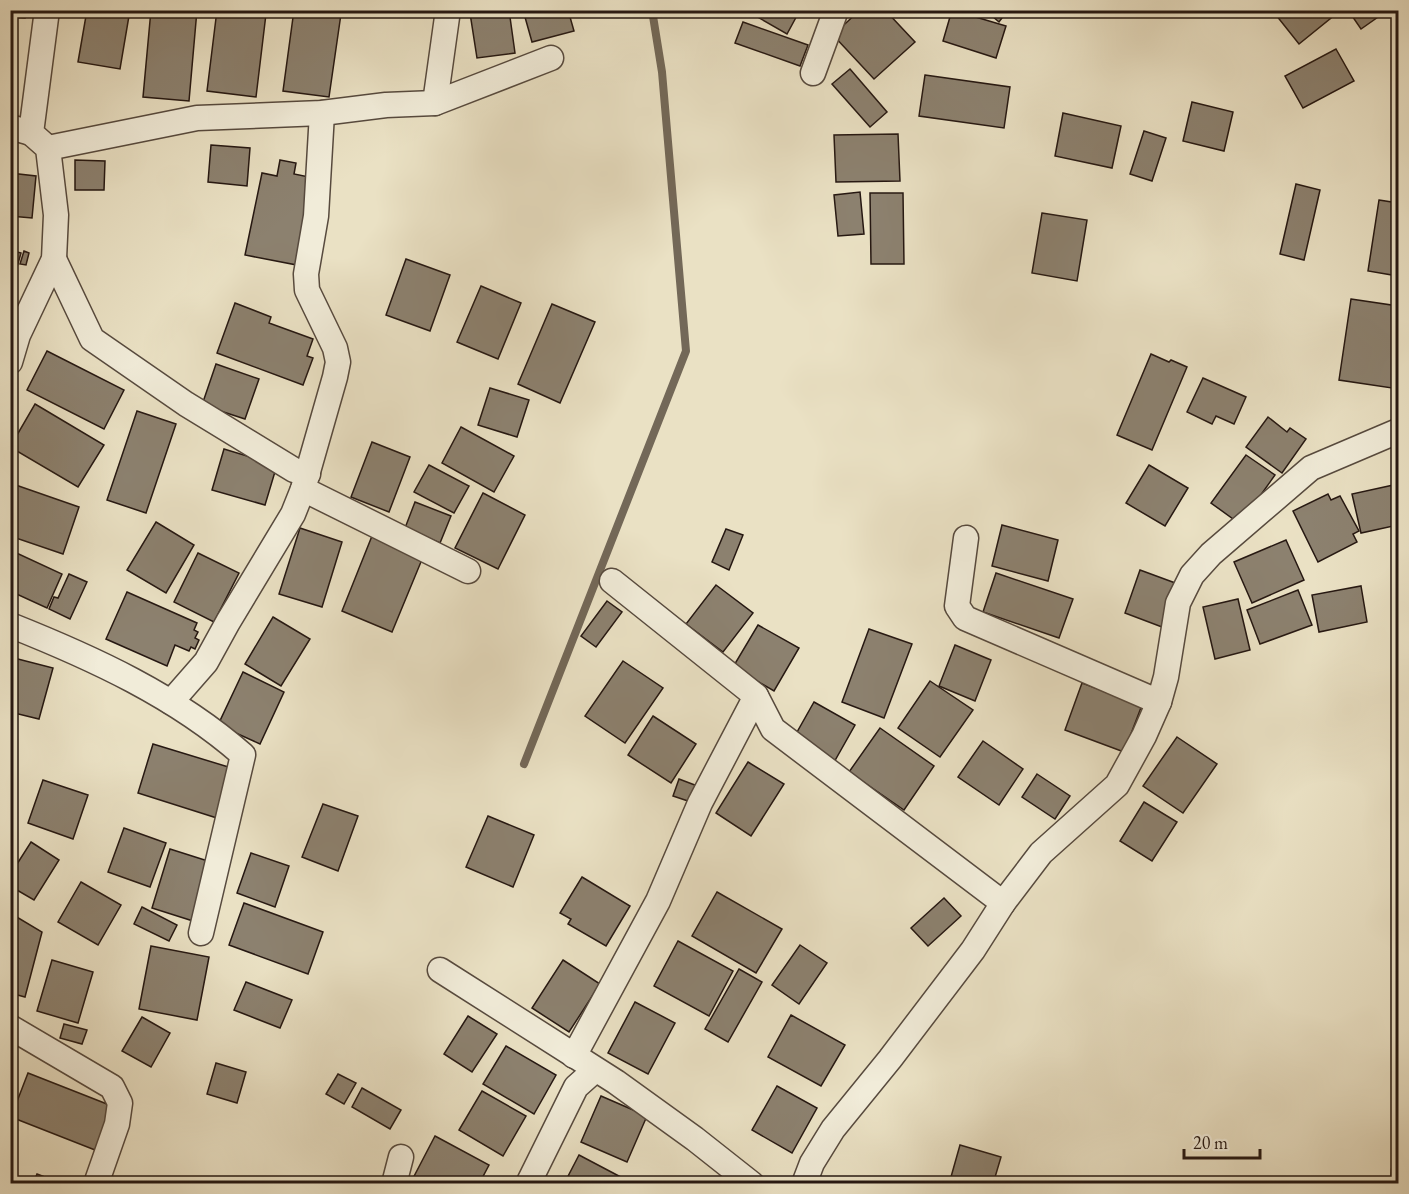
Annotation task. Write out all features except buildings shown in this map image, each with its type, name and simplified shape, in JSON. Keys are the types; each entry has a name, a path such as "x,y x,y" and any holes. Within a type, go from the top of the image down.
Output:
{"street":[{"path":"10,362 18,335 54,259 56,215 30,136 47,10"},
{"path":"435,104 448,10"},
{"path":"813,73 836,10"},
{"path":"30,136 197,118 322,113 386,105 435,104 551,58"},
{"path":"171,702 206,662 294,514 338,362 335,348 308,290 306,274 316,216 322,113"},
{"path":"54,259 92,339 186,404 294,470 305,482 468,572"},
{"path":"804,1184 812,1163 833,1129 973,950 1003,903 1041,853 1117,785 1144,736 1159,702 1166,677 1178,603 1192,575 1211,554 1311,468 1398,431"},
{"path":"966,538 957,606 965,618 1159,702"},
{"path":"612,581 756,696 772,729 1003,903"},
{"path":"10,625 95,660 171,702 215,730 243,755 201,933"},
{"path":"574,1056 658,901 700,802 756,696"},
{"path":"440,970 616,1082 695,1138 752,1184"},
{"path":"10,1027 112,1087 120,1104 117,1124 96,1184"},
{"path":"528,1184 576,1087 595,1070"},
{"path":"394,1184 401,1157"}],"lane":[{"path":"1397,1184 1398,1171"}],"waterway":[{"path":"524,764 686,351 662,72 652,10"}]}
